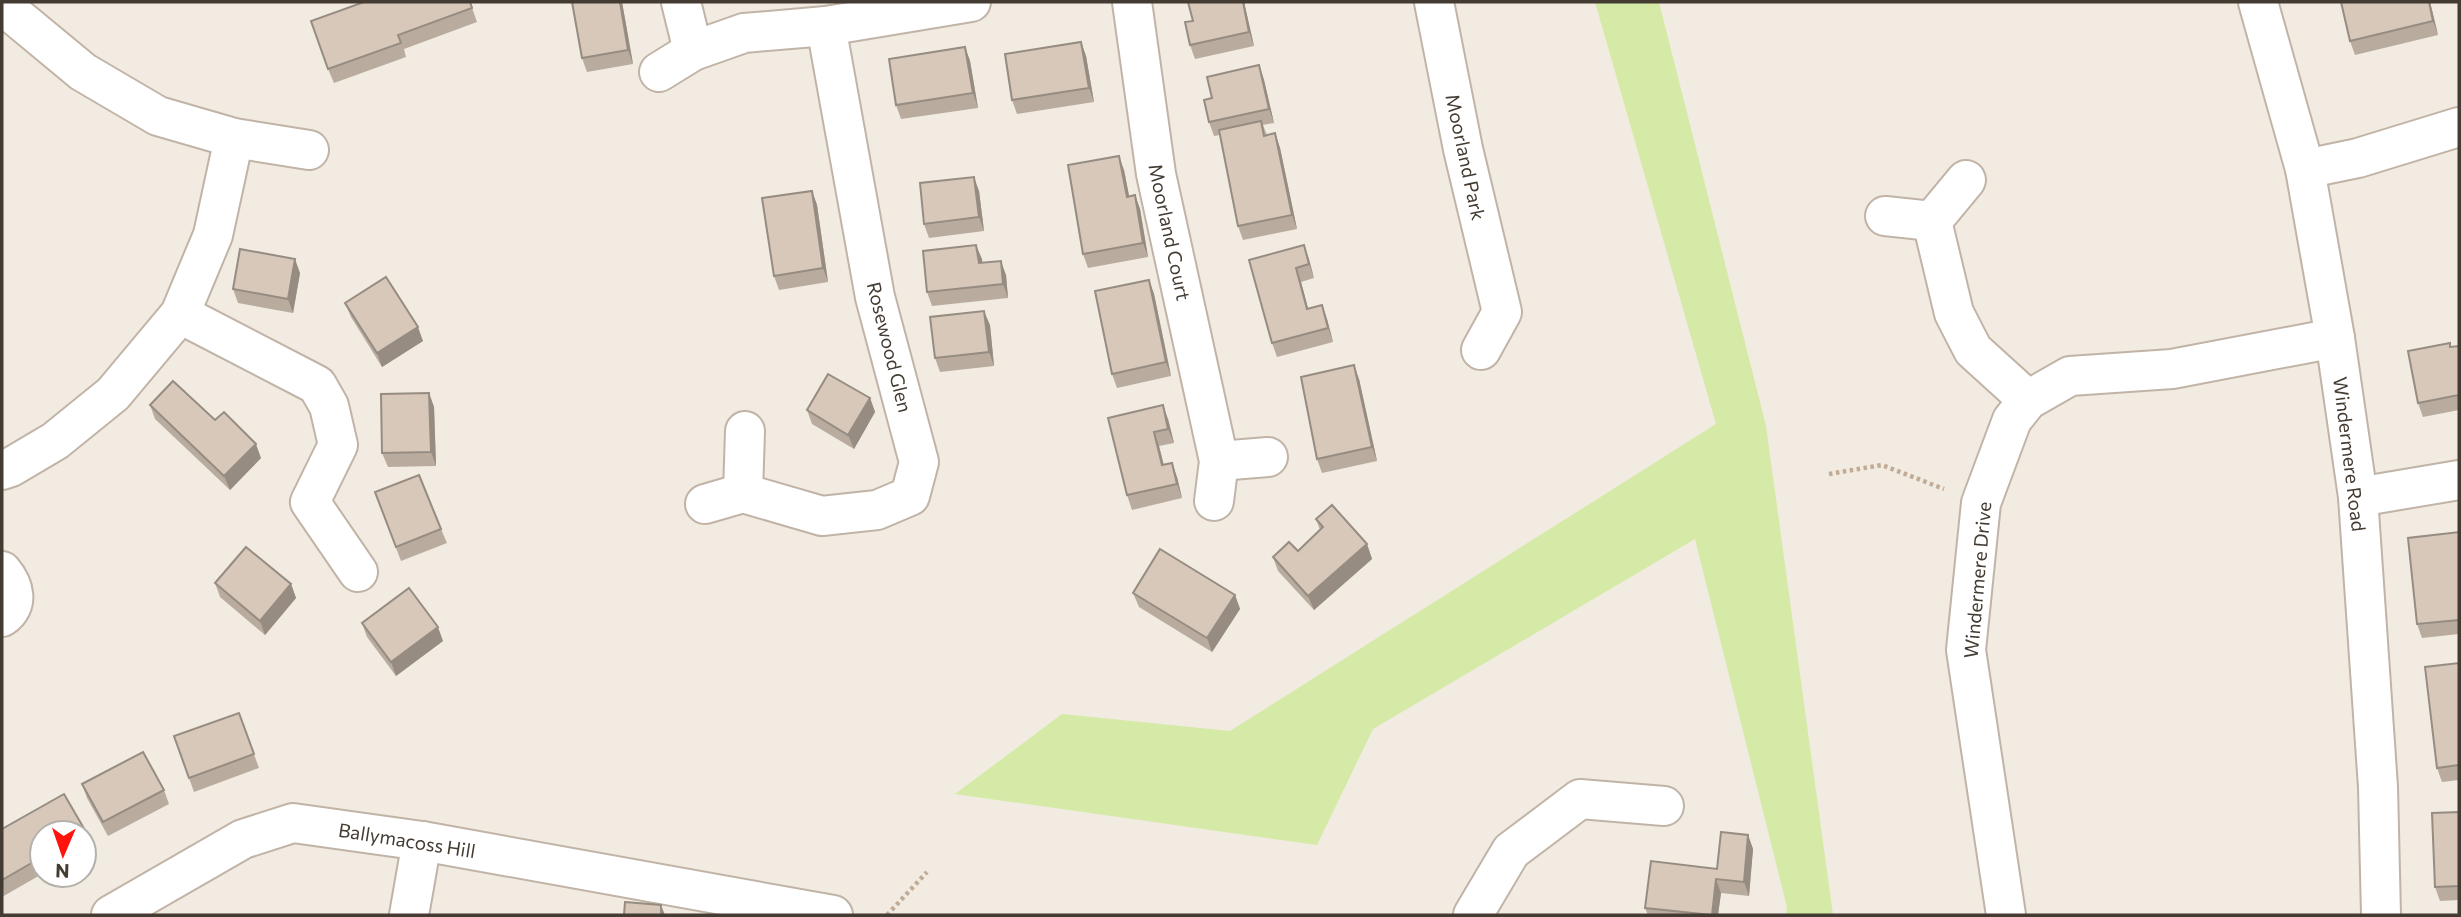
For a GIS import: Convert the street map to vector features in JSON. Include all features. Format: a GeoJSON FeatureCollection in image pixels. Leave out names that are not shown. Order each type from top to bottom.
{"type":"FeatureCollection","features":[{"type":"Feature","properties":{"kind":"street"},"geometry":{"type":"LineString","coordinates":[[3,2],[13,14],[83,72],[158,116],[234,138],[309,150]]}},
{"type":"Feature","properties":{"kind":"street"},"geometry":{"type":"LineString","coordinates":[[681,2],[693,51]]}},
{"type":"Feature","properties":{"kind":"street"},"geometry":{"type":"LineString","coordinates":[[659,72],[693,51],[744,33],[826,26],[971,2]]}},
{"type":"Feature","properties":{"kind":"street","name":"Moorland Court"},"geometry":{"type":"LineString","coordinates":[[1132,2],[1156,174],[1219,461],[1214,501]]}},
{"type":"Feature","properties":{"kind":"street","name":"Moorland Park"},"geometry":{"type":"LineString","coordinates":[[1434,2],[1463,149],[1519,316],[1481,350]]}},
{"type":"Feature","properties":{"kind":"street","name":"Windermere Road"},"geometry":{"type":"LineString","coordinates":[[2258,2],[2305,169],[2335,338],[2358,497],[2378,787],[2381,915]]}},
{"type":"Feature","properties":{"kind":"street","name":"Rosewood Glen"},"geometry":{"type":"LineString","coordinates":[[743,493],[822,516],[877,510],[910,496],[919,461],[875,297],[826,26]]}},
{"type":"Feature","properties":{"kind":"street"},"geometry":{"type":"LineString","coordinates":[[2305,169],[2358,158],[2459,127]]}},
{"type":"Feature","properties":{"kind":"street"},"geometry":{"type":"LineString","coordinates":[[2,470],[55,441],[113,394],[180,314],[213,235],[234,138]]}},
{"type":"Feature","properties":{"kind":"street"},"geometry":{"type":"LineString","coordinates":[[1932,221],[1966,180]]}},
{"type":"Feature","properties":{"kind":"street"},"geometry":{"type":"LineString","coordinates":[[1885,216],[1932,221]]}},
{"type":"Feature","properties":{"kind":"street"},"geometry":{"type":"LineString","coordinates":[[1932,221],[1954,313],[1973,350],[2028,400]]}},
{"type":"Feature","properties":{"kind":"street"},"geometry":{"type":"LineString","coordinates":[[180,314],[317,385],[329,406],[338,444],[310,502],[358,572]]}},
{"type":"Feature","properties":{"kind":"street","name":"Windermere Drive"},"geometry":{"type":"LineString","coordinates":[[2006,915],[1966,650],[1981,503],[2012,420],[2028,400],[2070,376],[2172,369],[2335,338]]}},
{"type":"Feature","properties":{"kind":"street"},"geometry":{"type":"LineString","coordinates":[[705,505],[743,493],[745,430]]}},
{"type":"Feature","properties":{"kind":"street"},"geometry":{"type":"LineString","coordinates":[[1219,461],[1268,457]]}},
{"type":"Feature","properties":{"kind":"street"},"geometry":{"type":"LineString","coordinates":[[2358,497],[2459,480]]}},
{"type":"Feature","properties":{"kind":"street"},"geometry":{"type":"LineString","coordinates":[[2,571],[11,582],[14,600],[6,615],[2,617]]}},
{"type":"Feature","properties":{"kind":"street"},"geometry":{"type":"LineString","coordinates":[[1473,915],[1511,851],[1580,799],[1664,806]]}},
{"type":"Feature","properties":{"kind":"street","name":"Ballymacoss Hill"},"geometry":{"type":"LineString","coordinates":[[111,915],[243,839],[293,823],[422,841],[722,906],[833,915]]}},
{"type":"Feature","properties":{"kind":"street"},"geometry":{"type":"LineString","coordinates":[[409,915],[422,841]]}},
{"type":"Feature","properties":{"kind":"path"},"geometry":{"type":"LineString","coordinates":[[1829,474],[1882,465],[1981,503]]}},
{"type":"Feature","properties":{"kind":"path"},"geometry":{"type":"LineString","coordinates":[[887,915],[927,872]]}},
{"type":"Feature","properties":{"kind":"green space"},"geometry":{"type":"Polygon","coordinates":[[[1595,2],[1659,2],[1766,426],[1833,915],[1786,915],[1787,907],[1695,539],[1373,729],[1317,845],[955,794],[1062,714],[1230,731],[1716,424],[1595,2]]]}},
{"type":"Feature","properties":{"kind":"building"},"geometry":{"type":"Polygon","coordinates":[[[364,2],[470,2],[472,8],[398,35],[401,43],[328,69],[311,21],[364,2]]]}},
{"type":"Feature","properties":{"kind":"building"},"geometry":{"type":"Polygon","coordinates":[[[572,2],[620,2],[628,50],[582,58],[572,2]]]}},
{"type":"Feature","properties":{"kind":"building"},"geometry":{"type":"Polygon","coordinates":[[[1188,2],[1243,2],[1249,32],[1190,45],[1185,22],[1193,21],[1188,2]]]}},
{"type":"Feature","properties":{"kind":"building"},"geometry":{"type":"Polygon","coordinates":[[[2341,2],[2429,2],[2433,21],[2350,41],[2341,2]]]}},
{"type":"Feature","properties":{"kind":"building"},"geometry":{"type":"Polygon","coordinates":[[[1081,42],[1089,88],[1012,100],[1005,54],[1081,42]]]}},
{"type":"Feature","properties":{"kind":"building"},"geometry":{"type":"Polygon","coordinates":[[[965,47],[973,93],[896,105],[889,59],[965,47]]]}},
{"type":"Feature","properties":{"kind":"building"},"geometry":{"type":"Polygon","coordinates":[[[1259,65],[1269,109],[1209,122],[1204,100],[1212,98],[1207,77],[1259,65]]]}},
{"type":"Feature","properties":{"kind":"building"},"geometry":{"type":"Polygon","coordinates":[[[1261,121],[1264,136],[1275,133],[1292,215],[1238,226],[1219,130],[1261,121]]]}},
{"type":"Feature","properties":{"kind":"building"},"geometry":{"type":"Polygon","coordinates":[[[1119,156],[1127,197],[1135,195],[1143,243],[1083,254],[1068,165],[1119,156]]]}},
{"type":"Feature","properties":{"kind":"building"},"geometry":{"type":"Polygon","coordinates":[[[974,177],[979,217],[924,224],[920,183],[974,177]]]}},
{"type":"Feature","properties":{"kind":"building"},"geometry":{"type":"Polygon","coordinates":[[[812,191],[823,268],[774,276],[762,198],[812,191]]]}},
{"type":"Feature","properties":{"kind":"building"},"geometry":{"type":"Polygon","coordinates":[[[976,245],[979,263],[1001,261],[1003,284],[927,292],[923,251],[976,245]]]}},
{"type":"Feature","properties":{"kind":"building"},"geometry":{"type":"Polygon","coordinates":[[[1304,245],[1309,264],[1296,268],[1307,309],[1322,305],[1328,328],[1272,343],[1249,260],[1304,245]]]}},
{"type":"Feature","properties":{"kind":"building"},"geometry":{"type":"Polygon","coordinates":[[[240,249],[295,259],[288,299],[233,289],[240,249]]]}},
{"type":"Feature","properties":{"kind":"building"},"geometry":{"type":"Polygon","coordinates":[[[386,277],[418,327],[377,353],[345,303],[386,277]]]}},
{"type":"Feature","properties":{"kind":"building"},"geometry":{"type":"Polygon","coordinates":[[[1149,280],[1166,362],[1112,374],[1095,291],[1149,280]]]}},
{"type":"Feature","properties":{"kind":"building"},"geometry":{"type":"Polygon","coordinates":[[[984,311],[989,352],[935,358],[930,317],[984,311]]]}},
{"type":"Feature","properties":{"kind":"building"},"geometry":{"type":"Polygon","coordinates":[[[2450,343],[2450,347],[2459,346],[2459,395],[2418,403],[2408,351],[2450,343]]]}},
{"type":"Feature","properties":{"kind":"building"},"geometry":{"type":"Polygon","coordinates":[[[1354,365],[1372,447],[1317,459],[1301,377],[1354,365]]]}},
{"type":"Feature","properties":{"kind":"building"},"geometry":{"type":"Polygon","coordinates":[[[828,374],[870,398],[848,435],[807,410],[828,374]]]}},
{"type":"Feature","properties":{"kind":"building"},"geometry":{"type":"Polygon","coordinates":[[[173,381],[215,420],[224,412],[256,444],[224,476],[150,405],[173,381]]]}},
{"type":"Feature","properties":{"kind":"building"},"geometry":{"type":"Polygon","coordinates":[[[429,393],[431,452],[382,453],[381,394],[429,393]]]}},
{"type":"Feature","properties":{"kind":"building"},"geometry":{"type":"Polygon","coordinates":[[[1163,405],[1168,429],[1154,432],[1162,465],[1172,463],[1177,484],[1127,495],[1108,418],[1163,405]]]}},
{"type":"Feature","properties":{"kind":"building"},"geometry":{"type":"Polygon","coordinates":[[[419,475],[441,529],[396,547],[375,492],[419,475]]]}},
{"type":"Feature","properties":{"kind":"building"},"geometry":{"type":"Polygon","coordinates":[[[1332,505],[1367,544],[1308,596],[1273,557],[1289,542],[1298,551],[1323,527],[1316,519],[1332,505]]]}},
{"type":"Feature","properties":{"kind":"building"},"geometry":{"type":"Polygon","coordinates":[[[2459,532],[2459,620],[2417,624],[2408,538],[2459,532]]]}},
{"type":"Feature","properties":{"kind":"building"},"geometry":{"type":"Polygon","coordinates":[[[246,547],[291,584],[260,621],[215,583],[246,547]]]}},
{"type":"Feature","properties":{"kind":"building"},"geometry":{"type":"Polygon","coordinates":[[[1160,549],[1235,595],[1207,638],[1133,593],[1160,549]]]}},
{"type":"Feature","properties":{"kind":"building"},"geometry":{"type":"Polygon","coordinates":[[[409,588],[438,627],[391,662],[362,623],[409,588]]]}},
{"type":"Feature","properties":{"kind":"building"},"geometry":{"type":"Polygon","coordinates":[[[2459,663],[2459,765],[2437,768],[2425,667],[2459,663]]]}},
{"type":"Feature","properties":{"kind":"building"},"geometry":{"type":"Polygon","coordinates":[[[239,713],[254,754],[189,778],[174,736],[239,713]]]}},
{"type":"Feature","properties":{"kind":"building"},"geometry":{"type":"Polygon","coordinates":[[[143,752],[164,790],[103,822],[82,784],[143,752]]]}},
{"type":"Feature","properties":{"kind":"building"},"geometry":{"type":"Polygon","coordinates":[[[64,794],[78,819],[28,819],[28,865],[2,880],[2,829],[64,794]]]}},
{"type":"Feature","properties":{"kind":"building"},"geometry":{"type":"Polygon","coordinates":[[[2459,812],[2459,886],[2435,887],[2432,813],[2459,812]]]}},
{"type":"Feature","properties":{"kind":"building"},"geometry":{"type":"Polygon","coordinates":[[[1721,832],[1748,835],[1744,882],[1716,879],[1712,915],[1645,908],[1651,861],[1717,869],[1721,832]]]}},
{"type":"Feature","properties":{"kind":"building"},"geometry":{"type":"Polygon","coordinates":[[[625,902],[661,905],[661,915],[624,915],[625,902]]]}}]}
